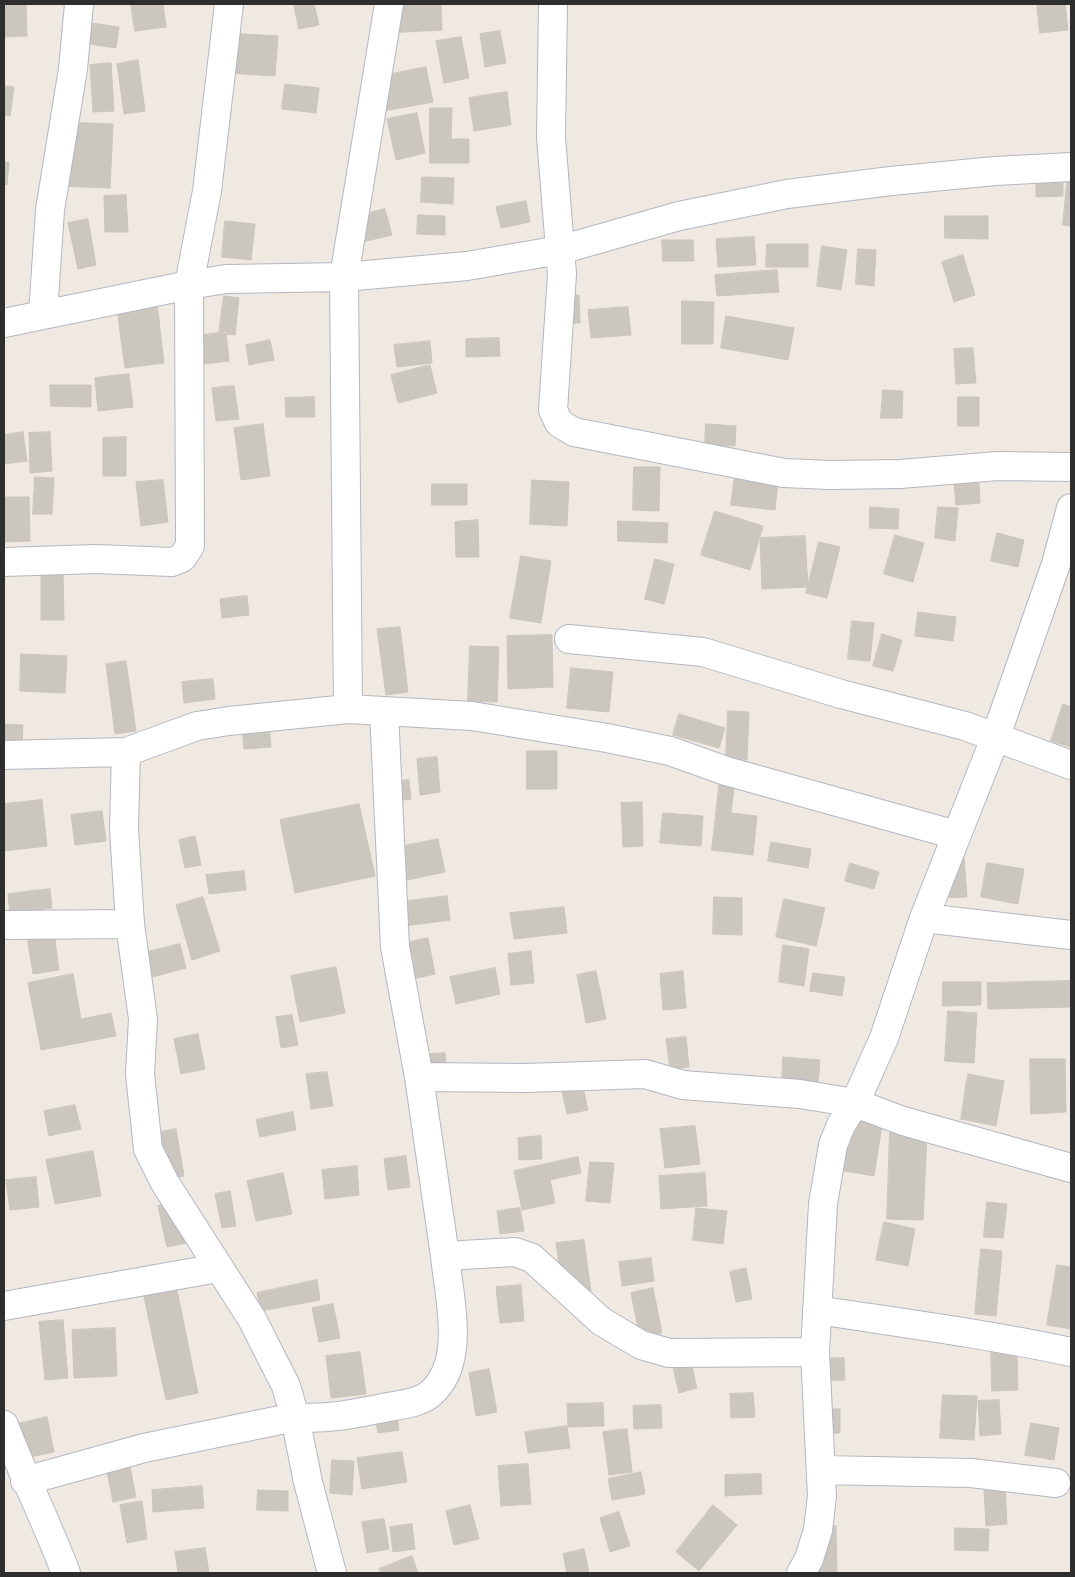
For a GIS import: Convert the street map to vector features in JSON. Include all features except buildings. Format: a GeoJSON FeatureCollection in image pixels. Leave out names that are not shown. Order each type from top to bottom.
{"type":"FeatureCollection","features":[{"type":"Feature","properties":{"kind":"street"},"geometry":{"type":"LineString","coordinates":[[43,314],[50,210],[73,69],[79,4]]}},
{"type":"Feature","properties":{"kind":"street"},"geometry":{"type":"LineString","coordinates":[[4,562],[96,559],[172,562],[186,554],[190,536],[189,285],[207,191],[229,4]]}},
{"type":"Feature","properties":{"kind":"street"},"geometry":{"type":"LineString","coordinates":[[348,709],[344,277],[389,4]]}},
{"type":"Feature","properties":{"kind":"street"},"geometry":{"type":"LineString","coordinates":[[553,4],[551,137],[562,274],[553,410],[559,423],[574,432],[784,473],[830,475],[900,474],[998,466],[1071,466]]}},
{"type":"Feature","properties":{"kind":"street"},"geometry":{"type":"LineString","coordinates":[[4,323],[189,285],[226,280],[344,277],[467,266],[560,250],[679,216],[787,194],[938,176],[1071,167]]}},
{"type":"Feature","properties":{"kind":"street"},"geometry":{"type":"LineString","coordinates":[[801,1573],[809,1560],[818,1530],[822,1470],[815,1352],[823,1204],[827,1169],[841,1125],[855,1103],[884,1038],[924,918],[1064,567],[1071,508]]}},
{"type":"Feature","properties":{"kind":"street"},"geometry":{"type":"LineString","coordinates":[[569,639],[703,652],[841,694],[957,723],[1071,765]]}},
{"type":"Feature","properties":{"kind":"street"},"geometry":{"type":"LineString","coordinates":[[4,755],[126,752],[196,726],[348,709],[472,716],[607,738],[670,752],[726,771],[956,835]]}},
{"type":"Feature","properties":{"kind":"street"},"geometry":{"type":"LineString","coordinates":[[25,1481],[144,1448],[295,1417],[313,1419],[371,1411],[412,1402],[429,1395],[443,1377],[450,1361],[454,1344],[445,1256],[419,1076],[394,947],[384,712]]}},
{"type":"Feature","properties":{"kind":"street"},"geometry":{"type":"LineString","coordinates":[[126,752],[124,829],[130,924],[143,1019],[140,1074],[148,1149],[165,1183],[260,1336],[286,1386],[295,1417],[308,1482],[332,1573]]}},
{"type":"Feature","properties":{"kind":"street"},"geometry":{"type":"LineString","coordinates":[[924,918],[1071,935]]}},
{"type":"Feature","properties":{"kind":"street"},"geometry":{"type":"LineString","coordinates":[[4,925],[130,924]]}},
{"type":"Feature","properties":{"kind":"street"},"geometry":{"type":"LineString","coordinates":[[419,1076],[526,1078],[645,1074],[683,1085],[800,1094],[855,1103],[912,1124],[1071,1168]]}},
{"type":"Feature","properties":{"kind":"street"},"geometry":{"type":"LineString","coordinates":[[445,1256],[515,1252],[532,1258],[601,1321],[641,1345],[669,1353],[815,1352]]}},
{"type":"Feature","properties":{"kind":"street"},"geometry":{"type":"LineString","coordinates":[[4,1306],[218,1268]]}},
{"type":"Feature","properties":{"kind":"street"},"geometry":{"type":"LineString","coordinates":[[818,1310],[871,1316],[924,1328],[1009,1339],[1071,1352]]}},
{"type":"Feature","properties":{"kind":"street"},"geometry":{"type":"LineString","coordinates":[[4,1425],[25,1481],[53,1538],[66,1573]]}},
{"type":"Feature","properties":{"kind":"street"},"geometry":{"type":"LineString","coordinates":[[822,1470],[971,1473],[1056,1483]]}}]}
